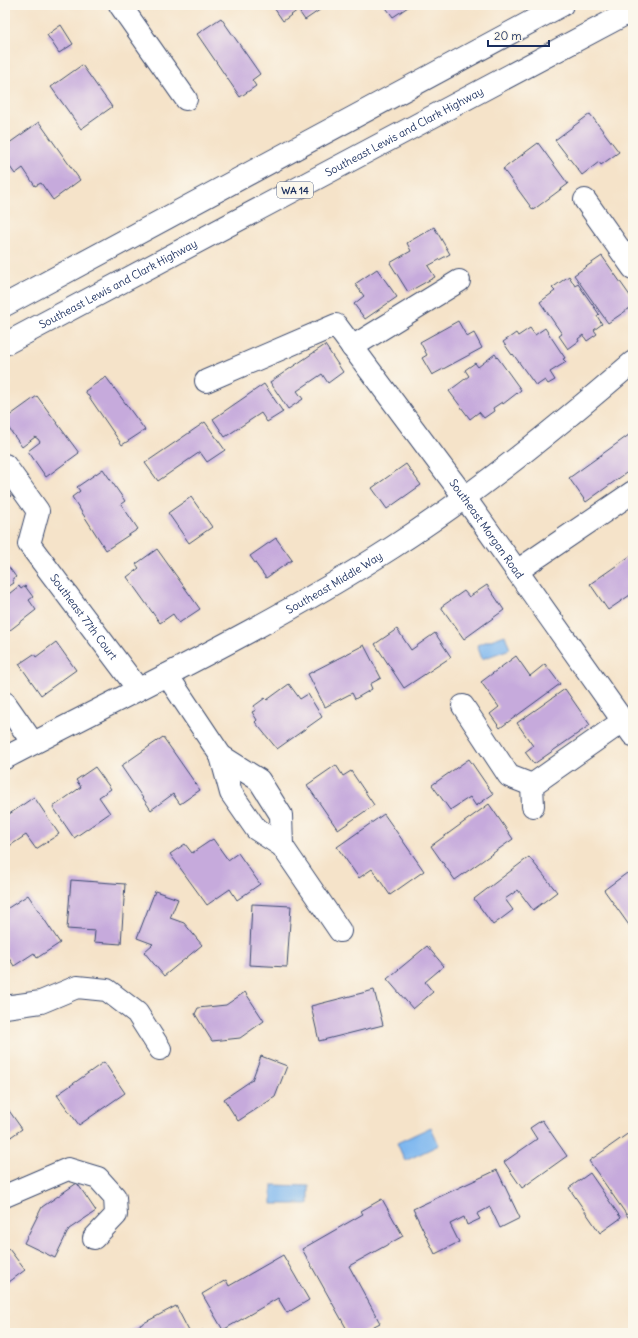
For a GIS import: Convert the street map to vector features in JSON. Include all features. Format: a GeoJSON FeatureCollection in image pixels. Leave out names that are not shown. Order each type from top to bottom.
{"type":"FeatureCollection","features":[{"type":"Feature","properties":{"kind":"main road"},"geometry":{"type":"LineString","coordinates":[[120,5],[186,99]]}},
{"type":"Feature","properties":{"kind":"main road"},"geometry":{"type":"LineString","coordinates":[[5,304],[562,5]]}},
{"type":"Feature","properties":{"kind":"main road","name":"Southeast Lewis and Clark Highway"},"geometry":{"type":"LineString","coordinates":[[5,344],[633,10]]}},
{"type":"Feature","properties":{"kind":"main road"},"geometry":{"type":"LineString","coordinates":[[585,200],[633,268]]}},
{"type":"Feature","properties":{"kind":"main road"},"geometry":{"type":"LineString","coordinates":[[352,347],[459,281]]}},
{"type":"Feature","properties":{"kind":"main road","name":"Southeast Morgan Road"},"geometry":{"type":"LineString","coordinates":[[206,381],[336,325],[465,498],[628,728]]}},
{"type":"Feature","properties":{"kind":"main road","name":"Southeast Middle Way"},"geometry":{"type":"LineString","coordinates":[[5,758],[248,632],[333,584],[393,547],[465,498],[517,459],[633,362]]}},
{"type":"Feature","properties":{"kind":"main road","name":"Southeast 77th Court"},"geometry":{"type":"LineString","coordinates":[[5,465],[38,511],[29,544],[138,689]]}},
{"type":"Feature","properties":{"kind":"main road"},"geometry":{"type":"LineString","coordinates":[[517,572],[633,492]]}},
{"type":"Feature","properties":{"kind":"main road"},"geometry":{"type":"LineString","coordinates":[[167,675],[221,756],[231,793],[256,829],[282,846],[340,931]]}},
{"type":"Feature","properties":{"kind":"main road"},"geometry":{"type":"LineString","coordinates":[[5,703],[33,743]]}},
{"type":"Feature","properties":{"kind":"main road"},"geometry":{"type":"LineString","coordinates":[[463,706],[509,776],[533,796],[628,728]]}},
{"type":"Feature","properties":{"kind":"main road"},"geometry":{"type":"LineString","coordinates":[[221,756],[259,780],[281,815],[282,846]]}},
{"type":"Feature","properties":{"kind":"main road"},"geometry":{"type":"LineString","coordinates":[[5,1007],[41,1002],[77,987],[108,990],[137,1013],[160,1049]]}},
{"type":"Feature","properties":{"kind":"main road"},"geometry":{"type":"LineString","coordinates":[[5,1196],[68,1169],[98,1178],[115,1197],[116,1215],[94,1238]]}},
{"type":"Feature","properties":{"kind":"water"},"geometry":{"type":"Polygon","coordinates":[[[505,635],[510,649],[482,659],[477,645],[505,635]]]}},
{"type":"Feature","properties":{"kind":"water"},"geometry":{"type":"Polygon","coordinates":[[[431,1127],[439,1145],[405,1161],[397,1143],[431,1127]]]}},
{"type":"Feature","properties":{"kind":"water"},"geometry":{"type":"Polygon","coordinates":[[[272,1185],[309,1186],[309,1204],[272,1204],[272,1185]]]}},
{"type":"Feature","properties":{"kind":"building"},"geometry":{"type":"Polygon","coordinates":[[[272,5],[327,5],[305,20],[298,10],[283,21],[272,5]]]}},
{"type":"Feature","properties":{"kind":"building"},"geometry":{"type":"Polygon","coordinates":[[[384,5],[411,5],[393,17],[384,5]]]}},
{"type":"Feature","properties":{"kind":"building"},"geometry":{"type":"Polygon","coordinates":[[[221,18],[260,74],[252,80],[256,86],[240,97],[197,34],[221,18]]]}},
{"type":"Feature","properties":{"kind":"building"},"geometry":{"type":"Polygon","coordinates":[[[61,25],[73,44],[59,53],[47,35],[61,25]]]}},
{"type":"Feature","properties":{"kind":"building"},"geometry":{"type":"Polygon","coordinates":[[[82,65],[112,107],[81,129],[51,87],[82,65]]]}},
{"type":"Feature","properties":{"kind":"building"},"geometry":{"type":"Polygon","coordinates":[[[590,114],[619,152],[601,165],[599,162],[582,175],[555,140],[590,114]]]}},
{"type":"Feature","properties":{"kind":"building"},"geometry":{"type":"Polygon","coordinates":[[[39,122],[80,180],[53,200],[41,183],[35,186],[23,168],[15,174],[5,160],[5,146],[39,122]]]}},
{"type":"Feature","properties":{"kind":"building"},"geometry":{"type":"Polygon","coordinates":[[[538,143],[568,184],[533,210],[503,169],[538,143]]]}},
{"type":"Feature","properties":{"kind":"building"},"geometry":{"type":"Polygon","coordinates":[[[434,227],[450,254],[428,266],[435,277],[408,292],[390,263],[411,251],[407,243],[434,227]]]}},
{"type":"Feature","properties":{"kind":"building"},"geometry":{"type":"Polygon","coordinates":[[[602,256],[633,300],[633,306],[608,323],[574,275],[602,256]]]}},
{"type":"Feature","properties":{"kind":"building"},"geometry":{"type":"Polygon","coordinates":[[[377,269],[397,297],[365,319],[354,304],[364,296],[355,284],[377,269]]]}},
{"type":"Feature","properties":{"kind":"building"},"geometry":{"type":"Polygon","coordinates":[[[569,276],[575,286],[578,284],[599,314],[597,316],[602,324],[594,330],[597,334],[587,341],[583,335],[578,339],[579,341],[568,349],[559,336],[562,334],[540,302],[555,291],[552,288],[569,276]]]}},
{"type":"Feature","properties":{"kind":"building"},"geometry":{"type":"Polygon","coordinates":[[[458,321],[467,337],[474,333],[482,348],[432,375],[422,358],[427,355],[420,342],[458,321]]]}},
{"type":"Feature","properties":{"kind":"building"},"geometry":{"type":"Polygon","coordinates":[[[530,328],[535,335],[545,328],[565,358],[563,359],[566,362],[550,372],[555,380],[548,384],[545,380],[536,386],[503,342],[516,333],[518,336],[530,328]]]}},
{"type":"Feature","properties":{"kind":"building"},"geometry":{"type":"Polygon","coordinates":[[[325,345],[343,372],[328,383],[322,374],[297,391],[303,399],[288,409],[270,382],[325,345]]]}},
{"type":"Feature","properties":{"kind":"building"},"geometry":{"type":"Polygon","coordinates":[[[495,354],[521,390],[503,404],[502,402],[493,408],[494,411],[484,418],[479,412],[470,419],[449,391],[469,376],[465,370],[475,363],[478,367],[495,354]]]}},
{"type":"Feature","properties":{"kind":"building"},"geometry":{"type":"Polygon","coordinates":[[[106,377],[145,430],[122,445],[85,391],[106,377]]]}},
{"type":"Feature","properties":{"kind":"building"},"geometry":{"type":"Polygon","coordinates":[[[264,384],[283,412],[267,422],[261,413],[225,437],[213,419],[264,384]]]}},
{"type":"Feature","properties":{"kind":"building"},"geometry":{"type":"Polygon","coordinates":[[[37,396],[79,453],[46,477],[28,451],[40,442],[38,439],[35,437],[22,447],[5,423],[5,419],[37,396]]]}},
{"type":"Feature","properties":{"kind":"building"},"geometry":{"type":"Polygon","coordinates":[[[205,422],[225,450],[207,462],[200,452],[158,481],[145,463],[205,422]]]}},
{"type":"Feature","properties":{"kind":"building"},"geometry":{"type":"Polygon","coordinates":[[[633,432],[633,468],[586,502],[569,478],[633,432]]]}},
{"type":"Feature","properties":{"kind":"building"},"geometry":{"type":"Polygon","coordinates":[[[406,464],[421,485],[387,509],[372,488],[406,464]]]}},
{"type":"Feature","properties":{"kind":"building"},"geometry":{"type":"Polygon","coordinates":[[[103,469],[125,501],[121,504],[138,529],[106,550],[72,497],[80,491],[77,487],[103,469]]]}},
{"type":"Feature","properties":{"kind":"building"},"geometry":{"type":"Polygon","coordinates":[[[5,488],[11,496],[5,501],[5,488]]]}},
{"type":"Feature","properties":{"kind":"building"},"geometry":{"type":"Polygon","coordinates":[[[191,497],[212,527],[189,543],[168,513],[191,497]]]}},
{"type":"Feature","properties":{"kind":"building"},"geometry":{"type":"Polygon","coordinates":[[[276,538],[292,560],[266,578],[250,556],[276,538]]]}},
{"type":"Feature","properties":{"kind":"building"},"geometry":{"type":"Polygon","coordinates":[[[157,549],[200,609],[179,623],[173,614],[160,623],[127,577],[139,568],[136,564],[157,549]]]}},
{"type":"Feature","properties":{"kind":"building"},"geometry":{"type":"Polygon","coordinates":[[[633,554],[633,593],[608,610],[590,584],[633,554]]]}},
{"type":"Feature","properties":{"kind":"building"},"geometry":{"type":"Polygon","coordinates":[[[8,566],[16,577],[12,580],[14,583],[5,589],[5,568],[8,566]]]}},
{"type":"Feature","properties":{"kind":"building"},"geometry":{"type":"Polygon","coordinates":[[[487,585],[504,610],[464,639],[441,607],[464,591],[469,597],[487,585]]]}},
{"type":"Feature","properties":{"kind":"building"},"geometry":{"type":"Polygon","coordinates":[[[19,586],[21,589],[25,586],[33,597],[29,600],[36,610],[5,634],[5,597],[19,586]]]}},
{"type":"Feature","properties":{"kind":"building"},"geometry":{"type":"Polygon","coordinates":[[[397,629],[411,650],[435,633],[451,657],[404,688],[375,644],[397,629]]]}},
{"type":"Feature","properties":{"kind":"building"},"geometry":{"type":"Polygon","coordinates":[[[56,642],[76,670],[41,695],[19,664],[34,654],[36,657],[56,642]]]}},
{"type":"Feature","properties":{"kind":"building"},"geometry":{"type":"Polygon","coordinates":[[[364,645],[381,678],[370,684],[372,689],[355,699],[352,693],[325,707],[308,674],[364,645]]]}},
{"type":"Feature","properties":{"kind":"building"},"geometry":{"type":"Polygon","coordinates":[[[516,656],[530,676],[545,664],[560,684],[500,728],[490,714],[499,707],[481,682],[516,656]]]}},
{"type":"Feature","properties":{"kind":"building"},"geometry":{"type":"Polygon","coordinates":[[[289,684],[300,699],[308,694],[322,717],[277,749],[255,722],[257,720],[252,712],[256,710],[254,706],[265,698],[267,700],[289,684]]]}},
{"type":"Feature","properties":{"kind":"building"},"geometry":{"type":"Polygon","coordinates":[[[565,689],[590,725],[534,764],[525,752],[533,746],[517,723],[565,689]]]}},
{"type":"Feature","properties":{"kind":"building"},"geometry":{"type":"Polygon","coordinates":[[[163,737],[200,790],[180,804],[173,794],[151,810],[121,766],[163,737]]]}},
{"type":"Feature","properties":{"kind":"building"},"geometry":{"type":"Polygon","coordinates":[[[469,759],[493,794],[476,806],[470,797],[450,810],[432,785],[469,759]]]}},
{"type":"Feature","properties":{"kind":"building"},"geometry":{"type":"Polygon","coordinates":[[[336,765],[343,776],[351,771],[374,805],[338,830],[307,785],[336,765]]]}},
{"type":"Feature","properties":{"kind":"building"},"geometry":{"type":"Polygon","coordinates":[[[95,767],[111,789],[99,797],[110,813],[74,838],[53,807],[81,787],[76,780],[95,767]]]}},
{"type":"Feature","properties":{"kind":"building"},"geometry":{"type":"Polygon","coordinates":[[[34,797],[59,834],[36,849],[26,835],[5,849],[5,817],[34,797]]]}},
{"type":"Feature","properties":{"kind":"building"},"geometry":{"type":"Polygon","coordinates":[[[489,804],[513,839],[455,880],[431,846],[489,804]]]}},
{"type":"Feature","properties":{"kind":"building"},"geometry":{"type":"Polygon","coordinates":[[[384,814],[424,871],[390,895],[372,869],[359,878],[337,847],[384,814]]]}},
{"type":"Feature","properties":{"kind":"building"},"geometry":{"type":"Polygon","coordinates":[[[213,839],[228,860],[238,853],[260,884],[237,900],[230,889],[207,905],[170,854],[185,844],[192,853],[213,839]]]}},
{"type":"Feature","properties":{"kind":"building"},"geometry":{"type":"Polygon","coordinates":[[[529,857],[557,892],[533,910],[518,890],[505,899],[513,910],[493,925],[474,899],[529,857]]]}},
{"type":"Feature","properties":{"kind":"building"},"geometry":{"type":"Polygon","coordinates":[[[627,873],[633,882],[633,926],[631,928],[604,890],[627,873]]]}},
{"type":"Feature","properties":{"kind":"building"},"geometry":{"type":"Polygon","coordinates":[[[71,880],[125,884],[121,944],[94,942],[95,931],[67,929],[71,880]]]}},
{"type":"Feature","properties":{"kind":"building"},"geometry":{"type":"Polygon","coordinates":[[[155,891],[178,899],[170,918],[184,923],[202,945],[164,976],[144,952],[153,944],[137,938],[155,891]]]}},
{"type":"Feature","properties":{"kind":"building"},"geometry":{"type":"Polygon","coordinates":[[[28,895],[60,943],[37,958],[34,953],[14,966],[5,952],[5,910],[28,895]]]}},
{"type":"Feature","properties":{"kind":"building"},"geometry":{"type":"Polygon","coordinates":[[[252,904],[291,906],[287,967],[249,965],[252,904]]]}},
{"type":"Feature","properties":{"kind":"building"},"geometry":{"type":"Polygon","coordinates":[[[427,946],[444,966],[425,982],[433,992],[413,1009],[387,979],[427,946]]]}},
{"type":"Feature","properties":{"kind":"building"},"geometry":{"type":"Polygon","coordinates":[[[374,990],[383,1025],[319,1041],[311,1006],[374,990]]]}},
{"type":"Feature","properties":{"kind":"building"},"geometry":{"type":"Polygon","coordinates":[[[245,992],[264,1021],[240,1038],[212,1041],[195,1014],[198,1008],[226,1005],[245,992]]]}},
{"type":"Feature","properties":{"kind":"building"},"geometry":{"type":"Polygon","coordinates":[[[261,1056],[287,1066],[275,1097],[238,1121],[224,1099],[252,1080],[261,1056]]]}},
{"type":"Feature","properties":{"kind":"building"},"geometry":{"type":"Polygon","coordinates":[[[104,1062],[125,1093],[79,1125],[57,1095],[104,1062]]]}},
{"type":"Feature","properties":{"kind":"building"},"geometry":{"type":"Polygon","coordinates":[[[5,1105],[22,1129],[5,1141],[5,1105]]]}},
{"type":"Feature","properties":{"kind":"building"},"geometry":{"type":"Polygon","coordinates":[[[542,1120],[567,1156],[522,1188],[504,1162],[537,1139],[530,1128],[542,1120]]]}},
{"type":"Feature","properties":{"kind":"building"},"geometry":{"type":"Polygon","coordinates":[[[633,1130],[632,1181],[633,1224],[589,1161],[633,1130]]]}},
{"type":"Feature","properties":{"kind":"building"},"geometry":{"type":"Polygon","coordinates":[[[497,1170],[520,1218],[500,1228],[490,1207],[477,1214],[480,1219],[467,1225],[464,1217],[450,1224],[459,1242],[435,1254],[413,1209],[497,1170]]]}},
{"type":"Feature","properties":{"kind":"building"},"geometry":{"type":"Polygon","coordinates":[[[590,1173],[621,1218],[600,1233],[569,1188],[590,1173]]]}},
{"type":"Feature","properties":{"kind":"building"},"geometry":{"type":"Polygon","coordinates":[[[77,1183],[96,1211],[69,1229],[55,1258],[24,1243],[42,1207],[77,1183]]]}},
{"type":"Feature","properties":{"kind":"building"},"geometry":{"type":"Polygon","coordinates":[[[382,1199],[403,1236],[349,1266],[380,1323],[361,1333],[349,1333],[302,1249],[363,1214],[361,1211],[382,1199]]]}},
{"type":"Feature","properties":{"kind":"building"},"geometry":{"type":"Polygon","coordinates":[[[9,1249],[25,1270],[5,1285],[5,1252],[9,1249]]]}},
{"type":"Feature","properties":{"kind":"building"},"geometry":{"type":"Polygon","coordinates":[[[283,1255],[309,1300],[287,1313],[278,1298],[223,1330],[202,1294],[226,1280],[229,1286],[283,1255]]]}},
{"type":"Feature","properties":{"kind":"building"},"geometry":{"type":"Polygon","coordinates":[[[176,1306],[190,1333],[125,1333],[176,1306]]]}},
{"type":"Feature","properties":{"kind":"building"},"geometry":{"type":"Polygon","coordinates":[[[203,1330],[205,1333],[196,1333],[203,1330]]]}}]}
